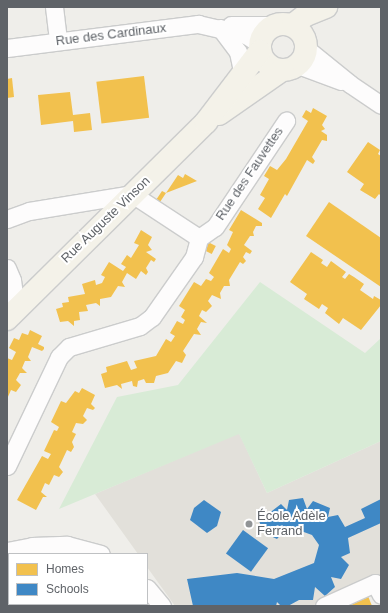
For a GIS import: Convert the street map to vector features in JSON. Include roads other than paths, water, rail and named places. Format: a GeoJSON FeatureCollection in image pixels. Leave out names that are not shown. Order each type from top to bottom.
{"type":"FeatureCollection","features":[{"type":"Feature","properties":{"kind":"main road"},"geometry":{"type":"LineString","coordinates":[[206,122],[293,46],[324,8]]}},
{"type":"Feature","properties":{"kind":"main road"},"geometry":{"type":"LineString","coordinates":[[206,122],[243,75],[260,48],[262,36],[293,46]]}},
{"type":"Feature","properties":{"kind":"main road"},"geometry":{"type":"LineString","coordinates":[[260,48],[268,64],[293,46]]}},
{"type":"Feature","properties":{"kind":"main road","name":"Rue Auguste Vinson"},"geometry":{"type":"LineString","coordinates":[[12,313],[206,122]]}},
{"type":"Feature","properties":{"kind":"street"},"geometry":{"type":"LineString","coordinates":[[54,7],[58,41]]}},
{"type":"Feature","properties":{"kind":"street","name":"Rue des Cardinaux"},"geometry":{"type":"LineString","coordinates":[[7,48],[198,24],[218,27],[293,46]]}},
{"type":"Feature","properties":{"kind":"street"},"geometry":{"type":"LineString","coordinates":[[218,27],[238,52],[243,75]]}},
{"type":"Feature","properties":{"kind":"street","name":"Rue des Cardinaux"},"geometry":{"type":"LineString","coordinates":[[218,27],[246,35],[260,48]]}},
{"type":"Feature","properties":{"kind":"street"},"geometry":{"type":"LineString","coordinates":[[293,46],[381,105]]}},
{"type":"Feature","properties":{"kind":"street","name":"Rue des Fauvettes"},"geometry":{"type":"LineString","coordinates":[[199,238],[215,227],[286,121]]}},
{"type":"Feature","properties":{"kind":"street"},"geometry":{"type":"LineString","coordinates":[[7,219],[29,211],[132,194],[199,238],[194,257],[152,317],[140,326],[69,347],[59,357],[7,466]]}},
{"type":"Feature","properties":{"kind":"street"},"geometry":{"type":"LineString","coordinates":[[7,268],[12,280],[12,313]]}},
{"type":"Feature","properties":{"kind":"street"},"geometry":{"type":"LineString","coordinates":[[7,551],[32,546],[67,545],[97,553]]}},
{"type":"Feature","properties":{"kind":"street"},"geometry":{"type":"LineString","coordinates":[[324,606],[375,583],[381,595]]}},
{"type":"Feature","properties":{"kind":"street"},"geometry":{"type":"LineString","coordinates":[[148,589],[161,606]]}},
{"type":"Feature","properties":{"kind":"place","name":"École Adèle Ferrand"},"geometry":{"type":"Point","coordinates":[249,524]}}]}
